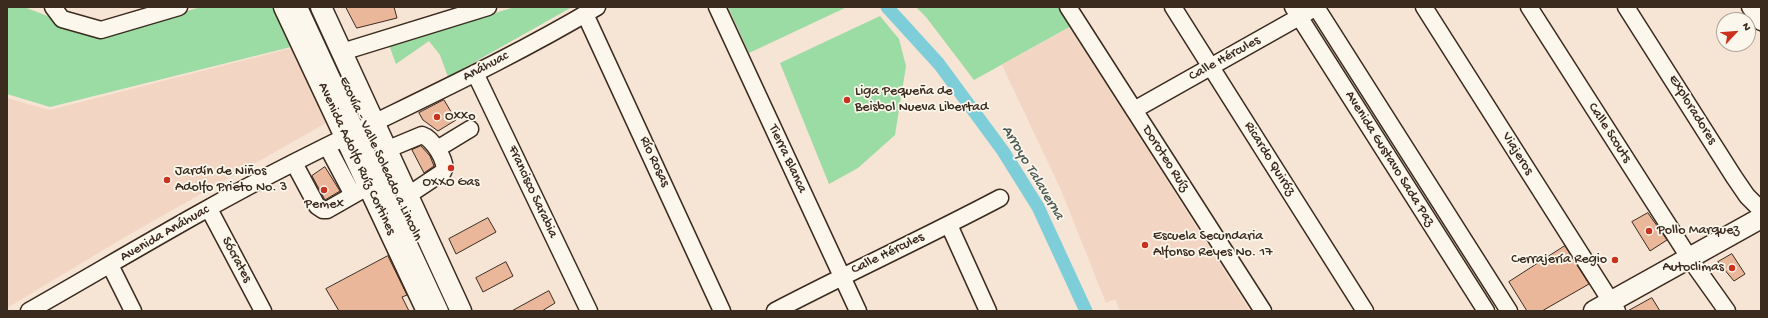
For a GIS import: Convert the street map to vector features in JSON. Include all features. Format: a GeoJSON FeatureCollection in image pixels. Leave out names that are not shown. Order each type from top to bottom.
{"type":"FeatureCollection","features":[{"type":"Feature","properties":{"kind":"main road","name":"Avenida Adolfo Ruíz Cortines"},"geometry":{"type":"LineString","coordinates":[[284,7],[360,130],[386,150],[461,311]]}},
{"type":"Feature","properties":{"kind":"main road","name":"Avenida Adolfo Ruíz Cortines"},"geometry":{"type":"LineString","coordinates":[[321,7],[342,52],[360,130],[361,191],[427,311]]}},
{"type":"Feature","properties":{"kind":"main road"},"geometry":{"type":"LineString","coordinates":[[1607,308],[1761,218]]}},
{"type":"Feature","properties":{"kind":"street"},"geometry":{"type":"LineString","coordinates":[[53,7],[62,19],[101,30],[155,10],[179,7]]}},
{"type":"Feature","properties":{"kind":"street"},"geometry":{"type":"LineString","coordinates":[[299,7],[360,130],[440,311]]}},
{"type":"Feature","properties":{"kind":"street","name":"Ecovía - Valle Soleado a Lincoln"},"geometry":{"type":"LineString","coordinates":[[310,7],[360,130],[451,311]]}},
{"type":"Feature","properties":{"kind":"street"},"geometry":{"type":"LineString","coordinates":[[342,52],[488,7]]}},
{"type":"Feature","properties":{"kind":"street","name":"Tierra Blanca"},"geometry":{"type":"LineString","coordinates":[[717,7],[858,311]]}},
{"type":"Feature","properties":{"kind":"street","name":"Doroteo Ruíz"},"geometry":{"type":"LineString","coordinates":[[1068,7],[1263,311]]}},
{"type":"Feature","properties":{"kind":"street","name":"Ricardo Quiróz"},"geometry":{"type":"LineString","coordinates":[[1173,7],[1366,311]]}},
{"type":"Feature","properties":{"kind":"street","name":"Calle Hércules"},"geometry":{"type":"LineString","coordinates":[[1134,110],[1210,66],[1296,12],[1316,7]]}},
{"type":"Feature","properties":{"kind":"street","name":"Avenida Gustavo Sada Paz"},"geometry":{"type":"LineString","coordinates":[[1316,7],[1509,311]]}},
{"type":"Feature","properties":{"kind":"street","name":"Viajeros"},"geometry":{"type":"LineString","coordinates":[[1424,7],[1607,308]]}},
{"type":"Feature","properties":{"kind":"street","name":"Calle Scouts"},"geometry":{"type":"LineString","coordinates":[[1529,7],[1690,259],[1727,311]]}},
{"type":"Feature","properties":{"kind":"street","name":"Exploradores"},"geometry":{"type":"LineString","coordinates":[[1626,7],[1734,177],[1747,196],[1761,210]]}},
{"type":"Feature","properties":{"kind":"street"},"geometry":{"type":"LineString","coordinates":[[1750,7],[1761,22]]}},
{"type":"Feature","properties":{"kind":"street","name":"Anáhuac"},"geometry":{"type":"LineString","coordinates":[[360,130],[475,73],[591,10]]}},
{"type":"Feature","properties":{"kind":"street","name":"Río Rosas"},"geometry":{"type":"LineString","coordinates":[[591,10],[722,311]]}},
{"type":"Feature","properties":{"kind":"street","name":"Avenida Gustavo Sada Paz"},"geometry":{"type":"LineString","coordinates":[[1296,12],[1486,311]]}},
{"type":"Feature","properties":{"kind":"street","name":"Francisco Sarabia"},"geometry":{"type":"LineString","coordinates":[[475,73],[589,311]]}},
{"type":"Feature","properties":{"kind":"street"},"geometry":{"type":"LineString","coordinates":[[437,149],[470,129]]}},
{"type":"Feature","properties":{"kind":"street","name":"Avenida Anáhuac"},"geometry":{"type":"LineString","coordinates":[[29,311],[209,209],[294,163],[360,130]]}},
{"type":"Feature","properties":{"kind":"street"},"geometry":{"type":"LineString","coordinates":[[386,150],[422,135],[430,138],[445,164],[445,169],[443,172],[408,196]]}},
{"type":"Feature","properties":{"kind":"street"},"geometry":{"type":"LineString","coordinates":[[294,163],[317,206],[320,209],[327,210],[361,191],[327,146]]}},
{"type":"Feature","properties":{"kind":"street","name":"Calle Hércules"},"geometry":{"type":"LineString","coordinates":[[775,311],[842,276],[949,225],[1000,198]]}},
{"type":"Feature","properties":{"kind":"street","name":"Sócrates"},"geometry":{"type":"LineString","coordinates":[[209,209],[263,311]]}},
{"type":"Feature","properties":{"kind":"street"},"geometry":{"type":"LineString","coordinates":[[949,225],[988,311]]}},
{"type":"Feature","properties":{"kind":"street"},"geometry":{"type":"LineString","coordinates":[[110,265],[133,311]]}},
{"type":"Feature","properties":{"kind":"shaded area"},"geometry":{"type":"Polygon","coordinates":[[[1070,27],[1250,311],[1120,311],[1115,299],[1106,303],[1061,190],[1002,65],[1070,27]]]}},
{"type":"Feature","properties":{"kind":"shaded area"},"geometry":{"type":"Polygon","coordinates":[[[292,48],[326,123],[125,237],[7,308],[7,98],[49,110],[292,48]]]}},
{"type":"Feature","properties":{"kind":"green space"},"geometry":{"type":"Polygon","coordinates":[[[7,7],[24,7],[97,35],[201,7],[277,7],[295,46],[50,107],[7,94],[7,7]]]}},
{"type":"Feature","properties":{"kind":"green space"},"geometry":{"type":"Polygon","coordinates":[[[515,7],[572,7],[448,77],[440,55],[429,41],[396,64],[389,45],[515,7]]]}},
{"type":"Feature","properties":{"kind":"green space"},"geometry":{"type":"Polygon","coordinates":[[[728,7],[847,7],[749,53],[728,7]]]}},
{"type":"Feature","properties":{"kind":"green space"},"geometry":{"type":"Polygon","coordinates":[[[916,7],[1062,7],[1073,25],[974,80],[926,17],[916,7]]]}},
{"type":"Feature","properties":{"kind":"green space","name":"Liga Pequeña de Beisbol Nueva Libertad"},"geometry":{"type":"Polygon","coordinates":[[[880,16],[899,39],[906,66],[895,135],[858,168],[829,184],[780,63],[880,16]]]}},
{"type":"Feature","properties":{"kind":"building"},"geometry":{"type":"Polygon","coordinates":[[[346,7],[394,7],[397,18],[357,28],[346,7]]]}},
{"type":"Feature","properties":{"kind":"building","name":"Oxxo"},"geometry":{"type":"Polygon","coordinates":[[[444,100],[456,120],[438,131],[423,120],[419,113],[444,100]]]}},
{"type":"Feature","properties":{"kind":"building"},"geometry":{"type":"Polygon","coordinates":[[[421,146],[430,156],[434,166],[424,173],[412,150],[421,146]]]}},
{"type":"Feature","properties":{"kind":"building"},"geometry":{"type":"Polygon","coordinates":[[[325,167],[340,191],[325,200],[312,176],[325,167]]]}},
{"type":"Feature","properties":{"kind":"building","name":"Pollo Marquez"},"geometry":{"type":"Polygon","coordinates":[[[1648,213],[1667,240],[1650,251],[1632,222],[1648,213]]]}},
{"type":"Feature","properties":{"kind":"building"},"geometry":{"type":"Polygon","coordinates":[[[488,218],[496,232],[456,254],[449,239],[488,218]]]}},
{"type":"Feature","properties":{"kind":"building"},"geometry":{"type":"Polygon","coordinates":[[[1565,246],[1589,284],[1542,311],[1527,311],[1509,282],[1565,246]]]}},
{"type":"Feature","properties":{"kind":"building","name":"Autoclimas"},"geometry":{"type":"Polygon","coordinates":[[[1732,254],[1745,274],[1734,281],[1718,262],[1732,254]]]}},
{"type":"Feature","properties":{"kind":"building"},"geometry":{"type":"Polygon","coordinates":[[[388,256],[407,295],[402,297],[409,311],[339,311],[326,289],[388,256]]]}},
{"type":"Feature","properties":{"kind":"building"},"geometry":{"type":"Polygon","coordinates":[[[506,262],[513,276],[483,292],[476,278],[506,262]]]}},
{"type":"Feature","properties":{"kind":"building"},"geometry":{"type":"Polygon","coordinates":[[[549,291],[555,303],[542,311],[512,311],[549,291]]]}},
{"type":"Feature","properties":{"kind":"building"},"geometry":{"type":"Polygon","coordinates":[[[1652,298],[1660,311],[1628,311],[1652,298]]]}},
{"type":"Feature","properties":{"kind":"waterway","name":"Arroyo Talaverna"},"geometry":{"type":"LineString","coordinates":[[887,7],[939,64],[1003,151],[1038,207],[1086,311]]}},
{"type":"Feature","properties":{"kind":"place","name":"Liga Pequeña de Beisbol Nueva Libertad"},"geometry":{"type":"Point","coordinates":[847,100]}},
{"type":"Feature","properties":{"kind":"place","name":"Oxxo"},"geometry":{"type":"Point","coordinates":[437,117]}},
{"type":"Feature","properties":{"kind":"place","name":"OXXO Gas"},"geometry":{"type":"Point","coordinates":[451,168]}},
{"type":"Feature","properties":{"kind":"place","name":"Jardín de Niños Adolfo Prieto No. 3"},"geometry":{"type":"Point","coordinates":[167,180]}},
{"type":"Feature","properties":{"kind":"place","name":"Pemex"},"geometry":{"type":"Point","coordinates":[324,190]}},
{"type":"Feature","properties":{"kind":"place","name":"Pollo Marquez"},"geometry":{"type":"Point","coordinates":[1649,231]}},
{"type":"Feature","properties":{"kind":"place","name":"Escuela Secundaria Alfonso Reyes No. 17"},"geometry":{"type":"Point","coordinates":[1145,245]}},
{"type":"Feature","properties":{"kind":"place","name":"Cerrajería Regio"},"geometry":{"type":"Point","coordinates":[1615,260]}},
{"type":"Feature","properties":{"kind":"place","name":"Autoclimas"},"geometry":{"type":"Point","coordinates":[1732,268]}}]}
